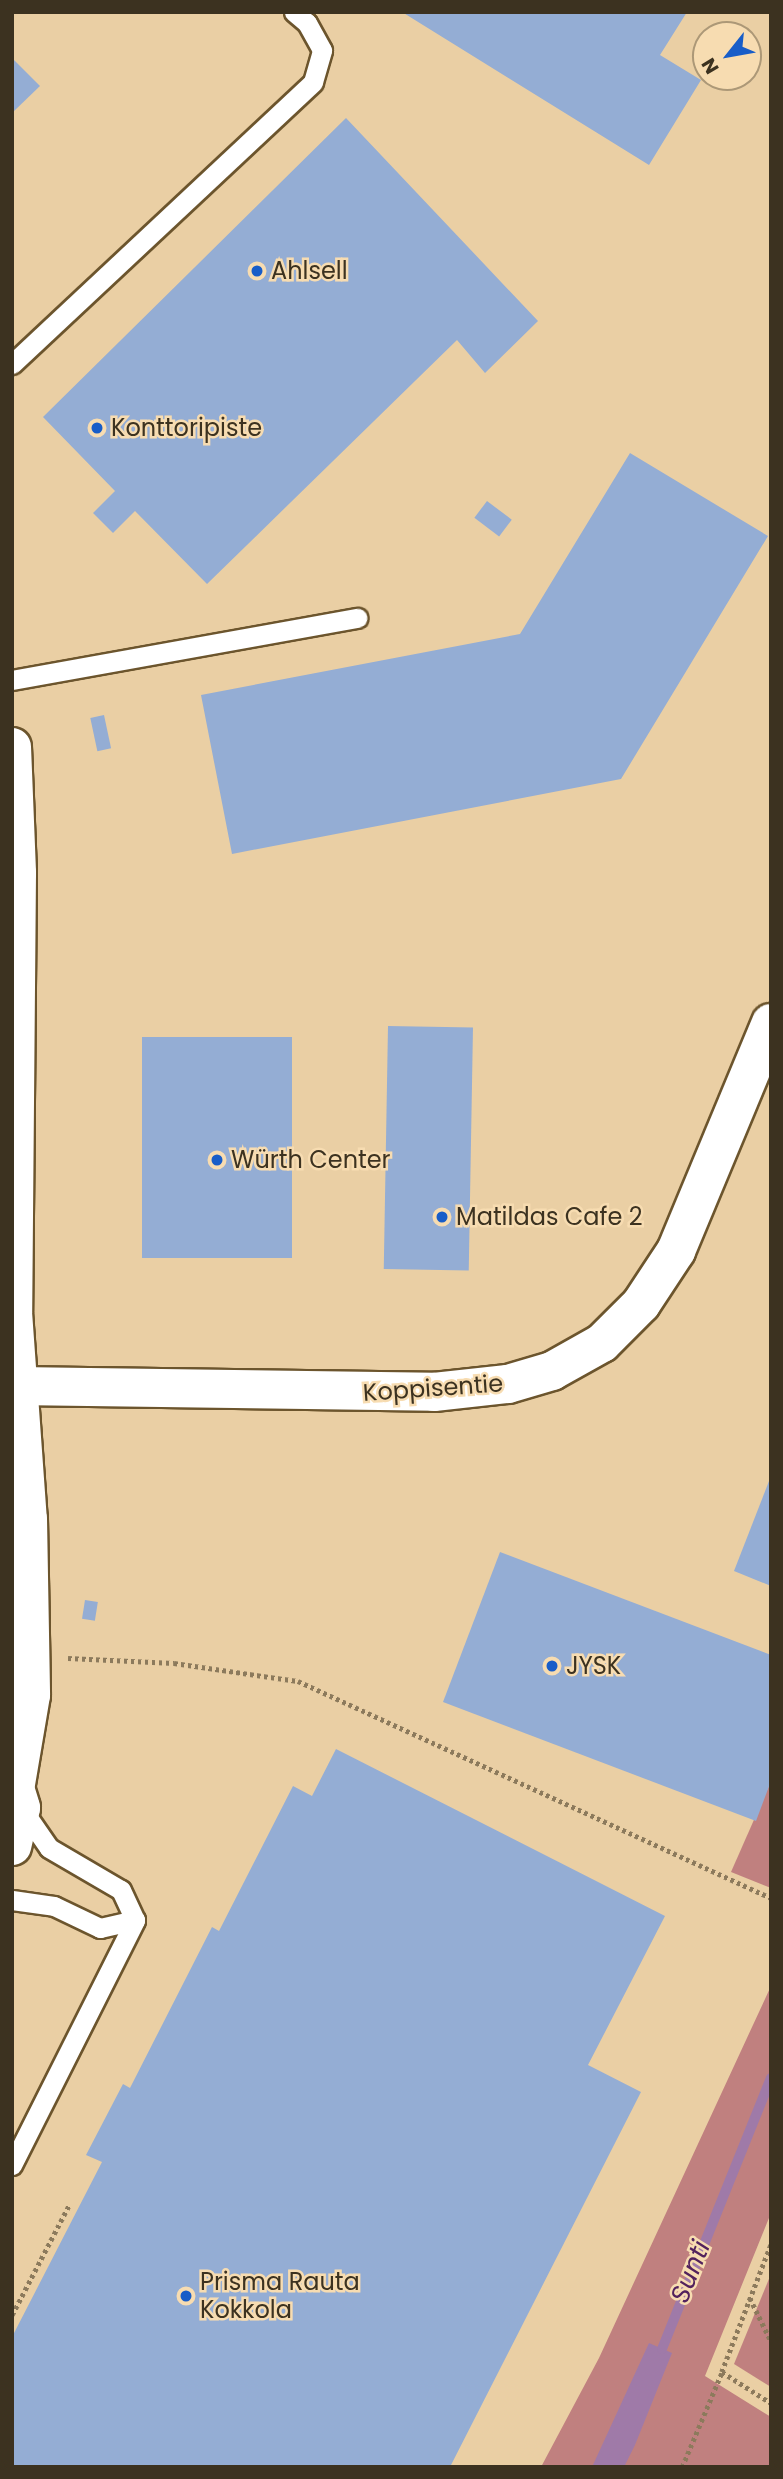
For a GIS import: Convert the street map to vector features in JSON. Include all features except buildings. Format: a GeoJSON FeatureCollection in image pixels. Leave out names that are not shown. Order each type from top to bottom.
{"type":"FeatureCollection","features":[{"type":"Feature","properties":{"kind":"street"},"geometry":{"type":"LineString","coordinates":[[12,747],[16,873],[16,1386],[29,1572],[31,1695],[16,1790],[12,1846]]}},
{"type":"Feature","properties":{"kind":"street","name":"Koppisentie"},"geometry":{"type":"LineString","coordinates":[[16,1386],[422,1393],[508,1384],[552,1371],[602,1343],[641,1304],[676,1251],[771,1023]]}},
{"type":"Feature","properties":{"kind":"street"},"geometry":{"type":"LineString","coordinates":[[12,1620],[29,1572]]}},
{"type":"Feature","properties":{"kind":"lane"},"geometry":{"type":"LineString","coordinates":[[12,364],[313,82],[322,50],[307,23],[293,12]]}},
{"type":"Feature","properties":{"kind":"lane"},"geometry":{"type":"LineString","coordinates":[[12,680],[357,618]]}},
{"type":"Feature","properties":{"kind":"lane"},"geometry":{"type":"LineString","coordinates":[[16,1790],[48,1848],[121,1890],[135,1920]]}},
{"type":"Feature","properties":{"kind":"lane"},"geometry":{"type":"LineString","coordinates":[[12,1900],[54,1906],[100,1928],[135,1920]]}},
{"type":"Feature","properties":{"kind":"lane"},"geometry":{"type":"LineString","coordinates":[[12,2165],[135,1920]]}},
{"type":"Feature","properties":{"kind":"path"},"geometry":{"type":"LineString","coordinates":[[62,1670],[64,1658],[160,1662],[298,1681],[771,1898]]}},
{"type":"Feature","properties":{"kind":"path"},"geometry":{"type":"LineString","coordinates":[[12,2315],[68,2205]]}},
{"type":"Feature","properties":{"kind":"path"},"geometry":{"type":"LineString","coordinates":[[682,2467],[771,2245]]}},
{"type":"Feature","properties":{"kind":"path"},"geometry":{"type":"LineString","coordinates":[[749,2297],[771,2341]]}},
{"type":"Feature","properties":{"kind":"path"},"geometry":{"type":"LineString","coordinates":[[722,2372],[771,2403]]}},
{"type":"Feature","properties":{"kind":"shaded area"},"geometry":{"type":"Polygon","coordinates":[[[771,1781],[771,1888],[731,1872],[771,1781]]]}},
{"type":"Feature","properties":{"kind":"shaded area"},"geometry":{"type":"Polygon","coordinates":[[[771,1986],[771,2213],[705,2376],[771,2417],[771,2467],[541,2467],[599,2358],[771,1986]]]}},
{"type":"Feature","properties":{"kind":"shaded area"},"geometry":{"type":"Polygon","coordinates":[[[771,2274],[771,2387],[734,2364],[771,2274]]]}},
{"type":"Feature","properties":{"kind":"shaded area"},"geometry":{"type":"Polygon","coordinates":[[[649,2343],[672,2353],[635,2445],[624,2467],[592,2467],[649,2343]]]}},
{"type":"Feature","properties":{"kind":"waterway","name":"Sunti"},"geometry":{"type":"LineString","coordinates":[[662,2349],[771,2078]]}},
{"type":"Feature","properties":{"kind":"place","name":"Ahlsell"},"geometry":{"type":"Point","coordinates":[257,271]}},
{"type":"Feature","properties":{"kind":"place","name":"Konttoripiste"},"geometry":{"type":"Point","coordinates":[97,428]}},
{"type":"Feature","properties":{"kind":"place","name":"Würth Center"},"geometry":{"type":"Point","coordinates":[217,1160]}},
{"type":"Feature","properties":{"kind":"place","name":"Matildas Cafe 2"},"geometry":{"type":"Point","coordinates":[442,1217]}},
{"type":"Feature","properties":{"kind":"place","name":"JYSK"},"geometry":{"type":"Point","coordinates":[552,1666]}},
{"type":"Feature","properties":{"kind":"place","name":"Prisma Rauta Kokkola"},"geometry":{"type":"Point","coordinates":[186,2296]}}]}
